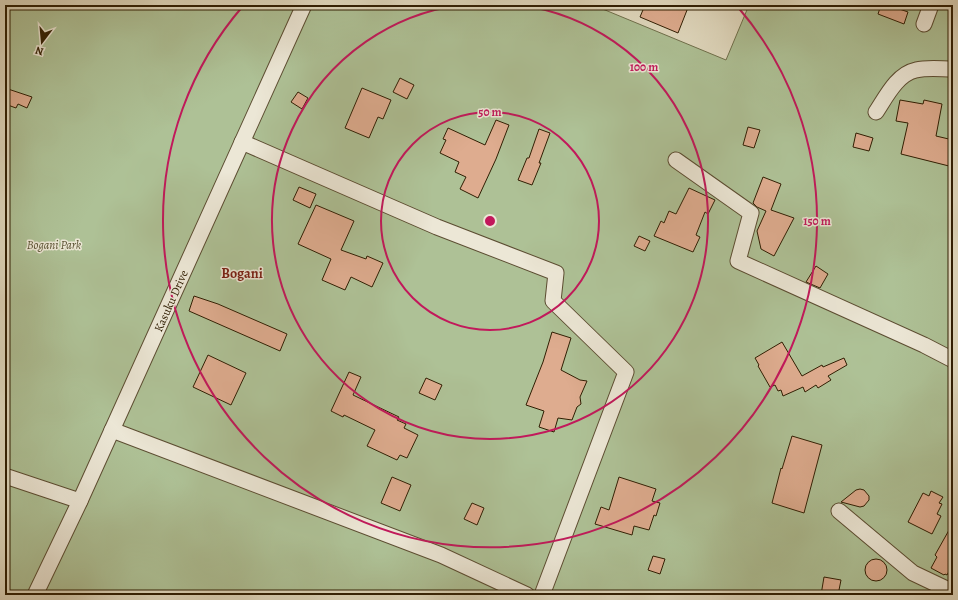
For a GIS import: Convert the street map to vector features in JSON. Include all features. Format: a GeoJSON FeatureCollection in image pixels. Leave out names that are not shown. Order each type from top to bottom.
{"type":"FeatureCollection","features":[{"type":"Feature","properties":{"kind":"street","name":"Kasuku Drive"},"geometry":{"type":"LineString","coordinates":[[35,595],[80,501],[304,5]]}},
{"type":"Feature","properties":{"kind":"street"},"geometry":{"type":"LineString","coordinates":[[924,24],[931,5]]}},
{"type":"Feature","properties":{"kind":"street"},"geometry":{"type":"LineString","coordinates":[[876,112],[890,91],[902,77],[914,70],[932,68],[953,69]]}},
{"type":"Feature","properties":{"kind":"street"},"geometry":{"type":"LineString","coordinates":[[242,142],[437,227],[556,273],[553,302],[626,372],[542,595]]}},
{"type":"Feature","properties":{"kind":"street"},"geometry":{"type":"LineString","coordinates":[[676,160],[751,213],[738,261],[924,345],[953,360]]}},
{"type":"Feature","properties":{"kind":"street"},"geometry":{"type":"LineString","coordinates":[[112,430],[441,555],[528,595]]}},
{"type":"Feature","properties":{"kind":"street"},"geometry":{"type":"LineString","coordinates":[[5,476],[80,501]]}},
{"type":"Feature","properties":{"kind":"street"},"geometry":{"type":"LineString","coordinates":[[839,511],[913,573],[953,592]]}},
{"type":"Feature","properties":{"kind":"green space","name":"Bogani Park"},"geometry":{"type":"Polygon","coordinates":[[[5,5],[593,5],[726,60],[749,5],[953,5],[953,595],[5,595],[5,5]]]}},
{"type":"Feature","properties":{"kind":"building"},"geometry":{"type":"Polygon","coordinates":[[[645,5],[689,5],[678,33],[640,17],[645,5]]]}},
{"type":"Feature","properties":{"kind":"building"},"geometry":{"type":"Polygon","coordinates":[[[881,5],[888,5],[908,12],[904,24],[878,14],[881,5]]]}},
{"type":"Feature","properties":{"kind":"building"},"geometry":{"type":"Polygon","coordinates":[[[400,78],[414,85],[407,99],[393,92],[400,78]]]}},
{"type":"Feature","properties":{"kind":"building"},"geometry":{"type":"Polygon","coordinates":[[[5,88],[32,97],[27,108],[18,104],[16,108],[5,104],[5,88]]]}},
{"type":"Feature","properties":{"kind":"building"},"geometry":{"type":"Polygon","coordinates":[[[362,88],[391,100],[383,119],[378,117],[369,138],[345,128],[362,88]]]}},
{"type":"Feature","properties":{"kind":"building"},"geometry":{"type":"Polygon","coordinates":[[[298,92],[308,98],[302,109],[291,102],[298,92]]]}},
{"type":"Feature","properties":{"kind":"building"},"geometry":{"type":"Polygon","coordinates":[[[900,100],[923,104],[924,100],[942,104],[936,136],[953,140],[953,167],[901,154],[908,123],[896,121],[900,100]]]}},
{"type":"Feature","properties":{"kind":"building"},"geometry":{"type":"Polygon","coordinates":[[[496,120],[509,125],[496,159],[478,198],[460,189],[466,177],[455,172],[459,162],[440,153],[446,140],[443,139],[448,128],[485,145],[496,120]]]}},
{"type":"Feature","properties":{"kind":"building"},"geometry":{"type":"Polygon","coordinates":[[[748,127],[760,130],[754,148],[743,145],[748,127]]]}},
{"type":"Feature","properties":{"kind":"building"},"geometry":{"type":"Polygon","coordinates":[[[539,129],[550,133],[539,163],[541,163],[532,185],[518,180],[527,158],[529,158],[539,129]]]}},
{"type":"Feature","properties":{"kind":"building"},"geometry":{"type":"Polygon","coordinates":[[[856,133],[873,138],[869,151],[853,147],[856,133]]]}},
{"type":"Feature","properties":{"kind":"building"},"geometry":{"type":"Polygon","coordinates":[[[763,177],[781,184],[771,210],[794,218],[774,256],[761,249],[757,231],[766,211],[757,207],[753,203],[763,177]]]}},
{"type":"Feature","properties":{"kind":"building"},"geometry":{"type":"Polygon","coordinates":[[[299,187],[316,194],[310,208],[293,200],[299,187]]]}},
{"type":"Feature","properties":{"kind":"building"},"geometry":{"type":"Polygon","coordinates":[[[689,188],[715,200],[708,214],[705,212],[696,235],[700,237],[693,252],[654,236],[661,221],[664,223],[669,211],[676,214],[689,188]]]}},
{"type":"Feature","properties":{"kind":"building"},"geometry":{"type":"Polygon","coordinates":[[[316,205],[354,221],[341,250],[366,259],[367,256],[383,263],[372,287],[351,277],[345,290],[322,280],[331,259],[298,244],[316,205]]]}},
{"type":"Feature","properties":{"kind":"building"},"geometry":{"type":"Polygon","coordinates":[[[639,236],[650,241],[645,251],[634,246],[639,236]]]}},
{"type":"Feature","properties":{"kind":"building"},"geometry":{"type":"Polygon","coordinates":[[[816,266],[828,274],[820,288],[806,282],[816,266]]]}},
{"type":"Feature","properties":{"kind":"building"},"geometry":{"type":"Polygon","coordinates":[[[194,296],[218,304],[287,334],[280,351],[189,311],[194,296]]]}},
{"type":"Feature","properties":{"kind":"building"},"geometry":{"type":"Polygon","coordinates":[[[552,332],[571,338],[561,370],[580,380],[587,381],[580,397],[581,404],[577,407],[572,420],[558,418],[554,432],[539,427],[544,411],[526,405],[543,362],[552,332]]]}},
{"type":"Feature","properties":{"kind":"building"},"geometry":{"type":"Polygon","coordinates":[[[782,342],[802,376],[822,365],[823,367],[844,358],[847,365],[828,376],[831,380],[818,388],[816,385],[805,392],[803,387],[783,396],[781,390],[778,391],[775,385],[770,387],[755,358],[782,342]]]}},
{"type":"Feature","properties":{"kind":"building"},"geometry":{"type":"Polygon","coordinates":[[[208,355],[246,373],[231,405],[193,387],[208,355]]]}},
{"type":"Feature","properties":{"kind":"building"},"geometry":{"type":"Polygon","coordinates":[[[349,372],[361,377],[353,395],[399,417],[397,420],[406,424],[404,428],[418,435],[407,458],[400,455],[397,460],[367,446],[375,430],[344,415],[343,417],[331,411],[349,372]]]}},
{"type":"Feature","properties":{"kind":"building"},"geometry":{"type":"Polygon","coordinates":[[[426,378],[442,385],[435,400],[419,393],[426,378]]]}},
{"type":"Feature","properties":{"kind":"building"},"geometry":{"type":"Polygon","coordinates":[[[792,436],[822,445],[804,513],[772,503],[781,468],[782,469],[792,436]]]}},
{"type":"Feature","properties":{"kind":"building"},"geometry":{"type":"Polygon","coordinates":[[[392,477],[411,485],[400,511],[381,503],[392,477]]]}},
{"type":"Feature","properties":{"kind":"building"},"geometry":{"type":"Polygon","coordinates":[[[619,477],[656,489],[652,501],[660,503],[656,516],[654,515],[649,530],[634,526],[632,535],[595,524],[601,507],[609,510],[619,477]]]}},
{"type":"Feature","properties":{"kind":"building"},"geometry":{"type":"Polygon","coordinates":[[[856,490],[864,490],[869,496],[869,500],[864,506],[860,507],[841,502],[856,490]]]}},
{"type":"Feature","properties":{"kind":"building"},"geometry":{"type":"Polygon","coordinates":[[[931,491],[943,497],[939,503],[942,504],[937,514],[941,516],[932,534],[908,522],[923,493],[929,496],[931,491]]]}},
{"type":"Feature","properties":{"kind":"building"},"geometry":{"type":"Polygon","coordinates":[[[472,503],[484,508],[477,525],[464,519],[472,503]]]}},
{"type":"Feature","properties":{"kind":"building"},"geometry":{"type":"Polygon","coordinates":[[[953,523],[953,564],[947,575],[944,575],[931,568],[937,557],[935,555],[953,523]]]}},
{"type":"Feature","properties":{"kind":"building"},"geometry":{"type":"Polygon","coordinates":[[[653,556],[665,559],[660,574],[648,570],[653,556]]]}},
{"type":"Feature","properties":{"kind":"building"},"geometry":{"type":"Polygon","coordinates":[[[872,559],[880,559],[887,566],[887,574],[880,581],[872,581],[865,574],[865,566],[872,559]]]}},
{"type":"Feature","properties":{"kind":"building"},"geometry":{"type":"Polygon","coordinates":[[[824,577],[841,580],[838,595],[821,595],[824,577]]]}},
{"type":"Feature","properties":{"kind":"district","name":"Bogani"},"geometry":{"type":"Point","coordinates":[242,273]}}]}
